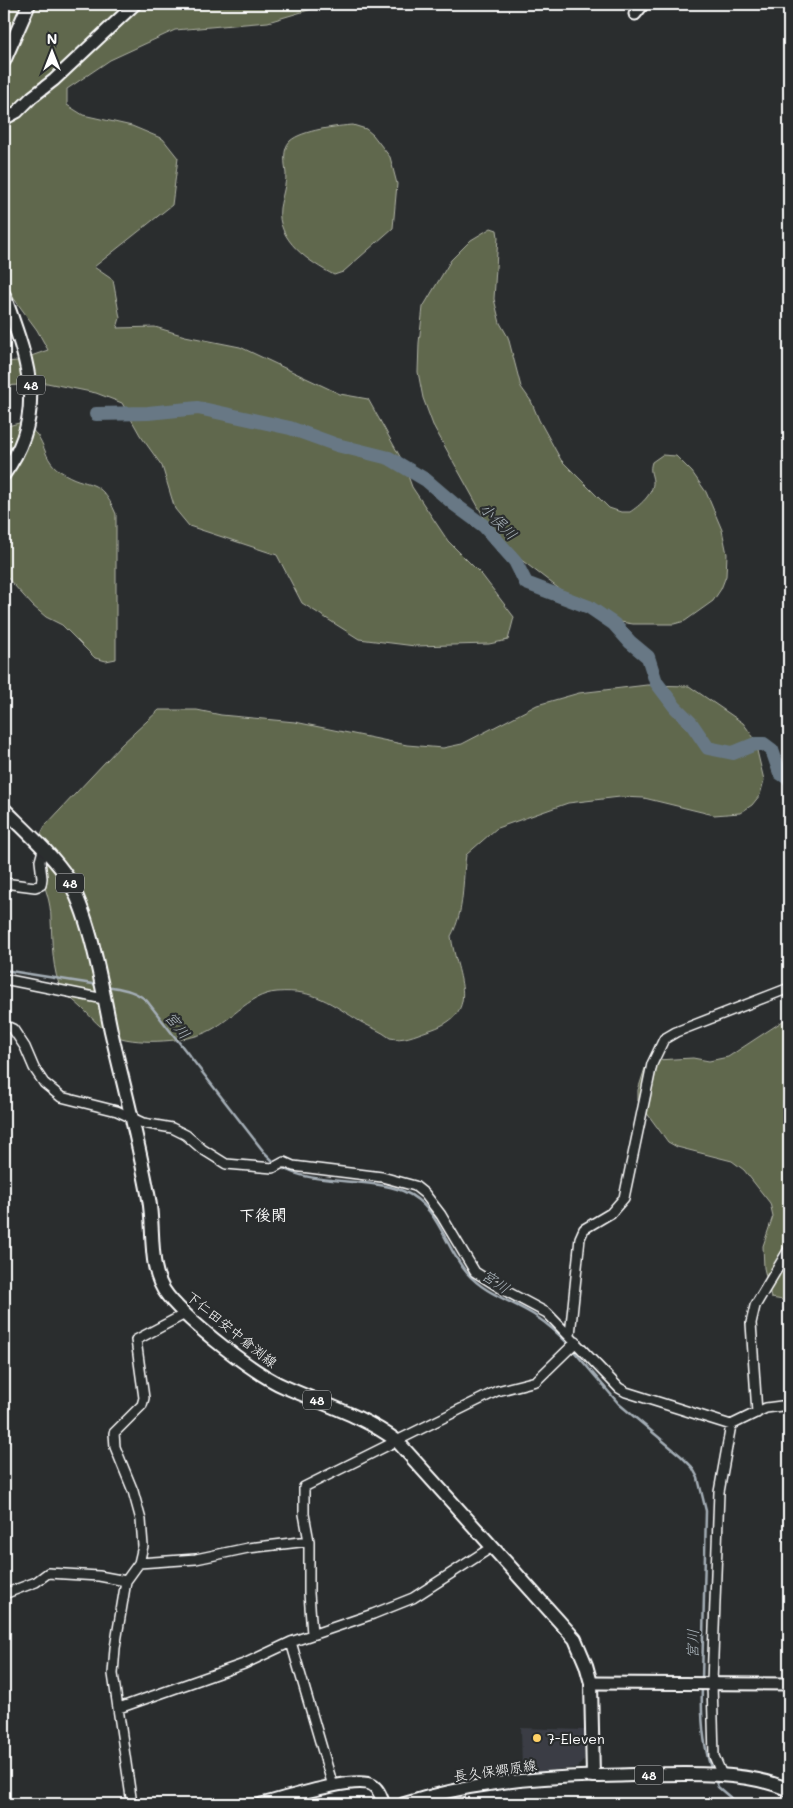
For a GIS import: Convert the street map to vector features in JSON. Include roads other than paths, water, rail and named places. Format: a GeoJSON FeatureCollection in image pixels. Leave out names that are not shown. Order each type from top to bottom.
{"type":"FeatureCollection","features":[{"type":"Feature","properties":{"kind":"main road"},"geometry":{"type":"LineString","coordinates":[[4,61],[29,4]]}},
{"type":"Feature","properties":{"kind":"main road","name":"48"},"geometry":{"type":"LineString","coordinates":[[4,295],[28,367],[31,395],[25,434],[20,448],[4,474]]}},
{"type":"Feature","properties":{"kind":"main road","name":"下仁田安中倉渕線"},"geometry":{"type":"LineString","coordinates":[[4,809],[57,862],[73,888],[81,908],[100,978],[149,1200],[155,1269],[160,1284],[168,1296],[185,1314],[265,1377],[334,1407],[386,1433],[397,1441],[575,1639],[591,1682],[593,1776]]}},
{"type":"Feature","properties":{"kind":"main road","name":"48"},"geometry":{"type":"LineString","coordinates":[[593,1776],[721,1775],[752,1778],[789,1790]]}},
{"type":"Feature","properties":{"kind":"street"},"geometry":{"type":"LineString","coordinates":[[4,119],[17,112],[32,97],[54,80],[135,4]]}},
{"type":"Feature","properties":{"kind":"street"},"geometry":{"type":"LineString","coordinates":[[636,14],[643,4]]}},
{"type":"Feature","properties":{"kind":"street"},"geometry":{"type":"LineString","coordinates":[[4,884],[35,887],[41,885],[40,861],[43,850]]}},
{"type":"Feature","properties":{"kind":"street"},"geometry":{"type":"LineString","coordinates":[[4,979],[103,995]]}},
{"type":"Feature","properties":{"kind":"street"},"geometry":{"type":"LineString","coordinates":[[312,1634],[309,1593],[309,1541],[304,1514],[304,1487],[497,1391],[536,1381],[562,1356],[573,1339],[580,1238],[584,1229],[611,1213],[624,1198],[644,1095],[659,1046],[664,1039],[676,1032],[789,988]]}},
{"type":"Feature","properties":{"kind":"street"},"geometry":{"type":"LineString","coordinates":[[4,1025],[13,1030],[26,1047],[34,1068],[44,1083],[61,1097],[117,1111],[143,1123],[162,1125],[186,1135],[202,1149],[226,1164],[273,1168],[282,1163],[382,1177],[415,1186],[426,1194],[441,1215],[475,1272],[547,1313],[618,1388],[730,1425],[777,1405],[789,1404]]}},
{"type":"Feature","properties":{"kind":"street"},"geometry":{"type":"LineString","coordinates":[[757,1413],[751,1323],[755,1306],[789,1249]]}},
{"type":"Feature","properties":{"kind":"street"},"geometry":{"type":"LineString","coordinates":[[132,1804],[113,1674],[115,1648],[126,1581],[139,1563],[143,1546],[141,1520],[133,1491],[115,1447],[114,1433],[142,1405],[144,1398],[135,1349],[136,1340],[185,1314]]}},
{"type":"Feature","properties":{"kind":"street"},"geometry":{"type":"LineString","coordinates":[[721,1775],[714,1756],[710,1683],[719,1492],[730,1425]]}},
{"type":"Feature","properties":{"kind":"street"},"geometry":{"type":"LineString","coordinates":[[139,1563],[196,1559],[248,1548],[309,1541]]}},
{"type":"Feature","properties":{"kind":"street"},"geometry":{"type":"LineString","coordinates":[[119,1708],[244,1664],[312,1634],[373,1614],[412,1598],[492,1547]]}},
{"type":"Feature","properties":{"kind":"street"},"geometry":{"type":"LineString","coordinates":[[4,1594],[36,1582],[48,1573],[126,1581]]}},
{"type":"Feature","properties":{"kind":"street"},"geometry":{"type":"LineString","coordinates":[[292,1642],[333,1786]]}},
{"type":"Feature","properties":{"kind":"street"},"geometry":{"type":"LineString","coordinates":[[591,1682],[789,1684]]}},
{"type":"Feature","properties":{"kind":"street","name":"長久保郷原線"},"geometry":{"type":"LineString","coordinates":[[403,1804],[446,1792],[493,1783],[593,1776]]}},
{"type":"Feature","properties":{"kind":"street"},"geometry":{"type":"LineString","coordinates":[[261,1804],[333,1786],[354,1783],[372,1784],[377,1789],[384,1804]]}},
{"type":"Feature","properties":{"kind":"waterway","name":"小俣川"},"geometry":{"type":"LineString","coordinates":[[96,414],[148,413],[198,408],[290,428],[337,445],[389,458],[426,480],[484,526],[515,561],[526,583],[589,607],[614,624],[630,642],[648,657],[656,682],[675,707],[691,723],[708,748],[733,753],[755,744],[764,744],[772,750],[780,773],[789,779]]}},
{"type":"Feature","properties":{"kind":"waterway","name":"宮川"},"geometry":{"type":"LineString","coordinates":[[4,970],[99,985]]}},
{"type":"Feature","properties":{"kind":"waterway","name":"宮川"},"geometry":{"type":"LineString","coordinates":[[106,986],[133,992],[147,1001],[264,1152],[276,1164]]}},
{"type":"Feature","properties":{"kind":"waterway","name":"宮川"},"geometry":{"type":"LineString","coordinates":[[281,1167],[308,1177],[389,1187],[403,1191],[415,1198],[433,1216],[459,1262],[474,1280],[490,1292],[534,1315],[569,1345]]}},
{"type":"Feature","properties":{"kind":"waterway","name":"宮川"},"geometry":{"type":"LineString","coordinates":[[572,1349],[619,1404],[681,1456],[692,1467],[698,1478],[706,1511],[702,1680]]}},
{"type":"Feature","properties":{"kind":"waterway","name":"宮川"},"geometry":{"type":"LineString","coordinates":[[702,1686],[703,1729],[712,1771]]}},
{"type":"Feature","properties":{"kind":"waterway","name":"宮川"},"geometry":{"type":"LineString","coordinates":[[715,1779],[718,1787],[738,1804]]}},
{"type":"Feature","properties":{"kind":"place","name":"7-Eleven"},"geometry":{"type":"Point","coordinates":[537,1738]}},
{"type":"Feature","properties":{"kind":"district","name":"下後閑"},"geometry":{"type":"Point","coordinates":[263,1214]}}]}
